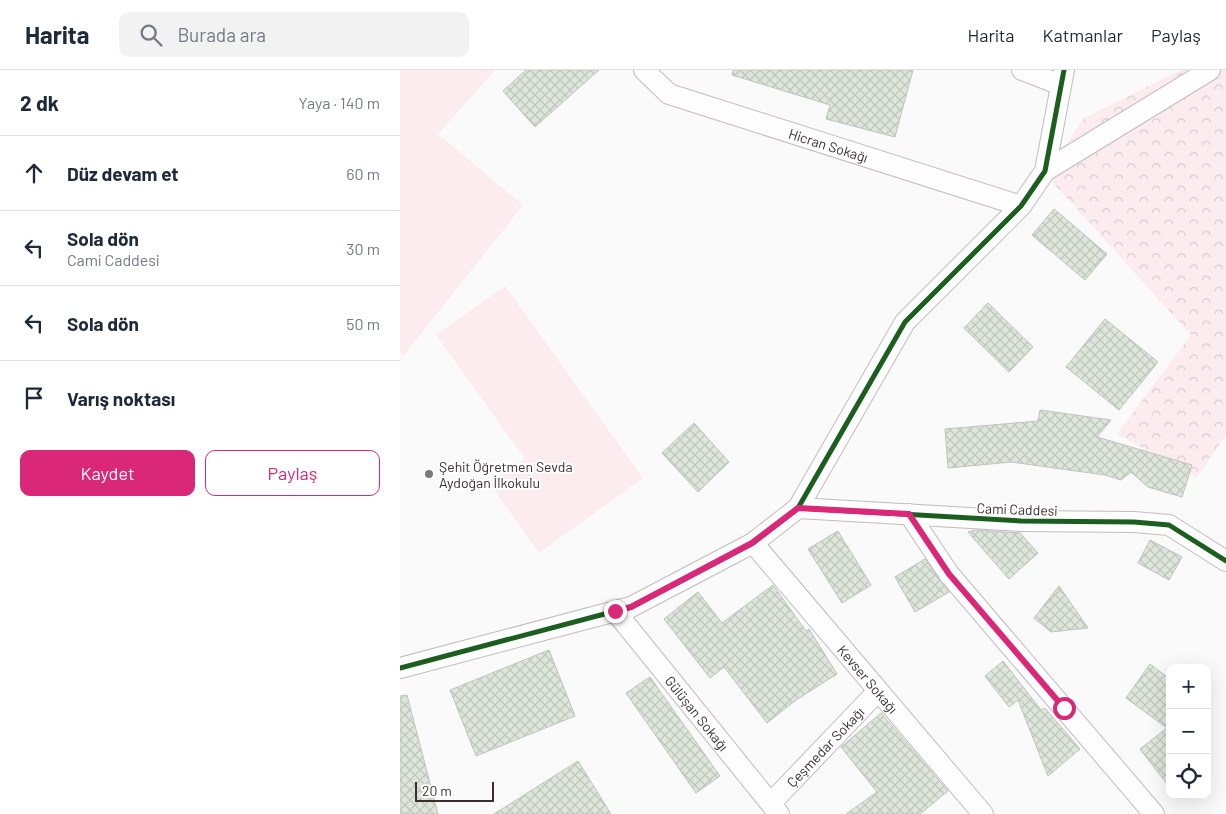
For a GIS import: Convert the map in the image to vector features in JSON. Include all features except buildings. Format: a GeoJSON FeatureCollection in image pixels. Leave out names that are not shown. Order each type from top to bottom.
{"type":"FeatureCollection","features":[{"type":"Feature","properties":{"kind":"street","name":"Hicran Sokağı"},"geometry":{"type":"LineString","coordinates":[[644,70],[669,94],[1021,206]]}},
{"type":"Feature","properties":{"kind":"street"},"geometry":{"type":"LineString","coordinates":[[1022,70],[1062,77],[1045,171]]}},
{"type":"Feature","properties":{"kind":"street"},"geometry":{"type":"LineString","coordinates":[[400,668],[631,607],[752,543],[798,508],[905,322],[1021,206],[1045,171],[1210,70]]}},
{"type":"Feature","properties":{"kind":"street","name":"Cami Caddesi"},"geometry":{"type":"LineString","coordinates":[[798,508],[1021,521],[1134,522],[1169,526],[1226,561]]}},
{"type":"Feature","properties":{"kind":"street"},"geometry":{"type":"LineString","coordinates":[[909,514],[949,574],[1154,814]]}},
{"type":"Feature","properties":{"kind":"street","name":"Kevser Sokağı"},"geometry":{"type":"LineString","coordinates":[[752,543],[983,814]]}},
{"type":"Feature","properties":{"kind":"street","name":"Gülüşan Sokağı"},"geometry":{"type":"LineString","coordinates":[[615,611],[775,809]]}},
{"type":"Feature","properties":{"kind":"street","name":"Çeşmedar Sokağı"},"geometry":{"type":"LineString","coordinates":[[775,809],[878,691]]}},
{"type":"Feature","properties":{"kind":"green space"},"geometry":{"type":"Polygon","coordinates":[[[400,70],[495,70],[438,134],[523,205],[404,355],[400,353],[400,70]]]}},
{"type":"Feature","properties":{"kind":"green space"},"geometry":{"type":"Polygon","coordinates":[[[1181,70],[1226,70],[1226,435],[1196,478],[1117,434],[1191,335],[1046,175],[1084,118],[1181,70]]]}},
{"type":"Feature","properties":{"kind":"green space"},"geometry":{"type":"Polygon","coordinates":[[[505,286],[643,478],[539,553],[490,484],[525,459],[436,335],[505,286]]]}},
{"type":"Feature","properties":{"kind":"cycle path"},"geometry":{"type":"LineString","coordinates":[[400,668],[631,607],[753,543],[798,508],[905,322],[1021,206],[1045,171],[1064,70]]}},
{"type":"Feature","properties":{"kind":"cycle path"},"geometry":{"type":"LineString","coordinates":[[798,508],[1021,521],[1134,522],[1169,525],[1226,561]]}},
{"type":"Feature","properties":{"kind":"place","name":"Şehit Öğretmen Sevda Aydoğan İlkokulu"},"geometry":{"type":"Point","coordinates":[429,474]}},
{"type":"Feature","properties":{"kind":"route"},"geometry":{"type":"LineString","coordinates":[[615,611],[631,607],[752,543],[798,508],[909,514],[949,574],[1064,708]]}}]}
